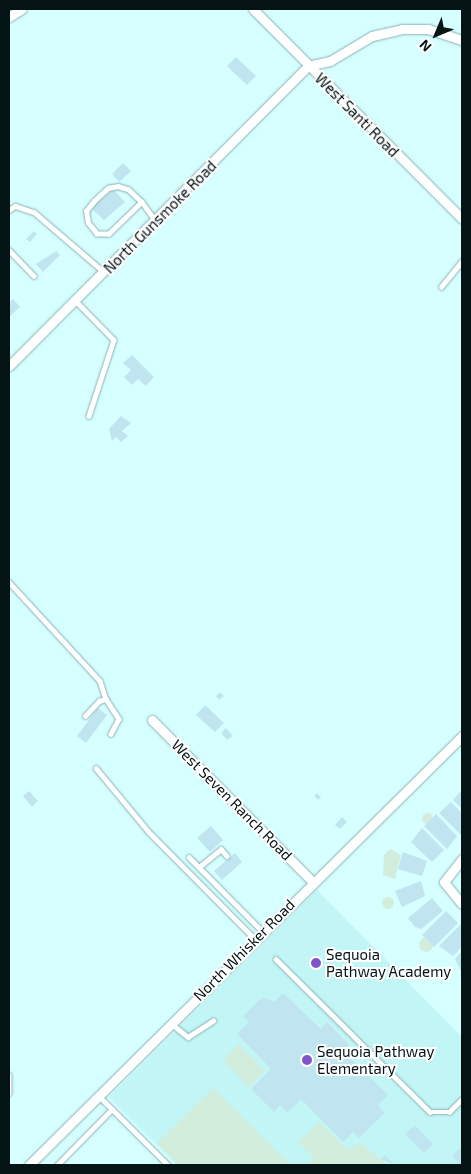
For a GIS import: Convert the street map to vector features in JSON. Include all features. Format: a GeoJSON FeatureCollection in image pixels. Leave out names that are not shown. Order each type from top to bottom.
{"type":"FeatureCollection","features":[{"type":"Feature","properties":{"kind":"street"},"geometry":{"type":"LineString","coordinates":[[9,17],[22,9]]}},
{"type":"Feature","properties":{"kind":"street","name":"West Santi Road"},"geometry":{"type":"LineString","coordinates":[[253,9],[462,219]]}},
{"type":"Feature","properties":{"kind":"street"},"geometry":{"type":"LineString","coordinates":[[308,66],[330,61],[372,36],[402,29],[428,29],[462,40]]}},
{"type":"Feature","properties":{"kind":"street","name":"North Gunsmoke Road"},"geometry":{"type":"LineString","coordinates":[[9,366],[105,273],[308,66]]}},
{"type":"Feature","properties":{"kind":"street","name":"West Seven Ranch Road"},"geometry":{"type":"LineString","coordinates":[[152,720],[312,881]]}},
{"type":"Feature","properties":{"kind":"street","name":"North Whisker Road"},"geometry":{"type":"LineString","coordinates":[[29,1165],[312,881],[462,736]]}},
{"type":"Feature","properties":{"kind":"street"},"geometry":{"type":"LineString","coordinates":[[462,859],[444,882],[462,904]]}},
{"type":"Feature","properties":{"kind":"lane"},"geometry":{"type":"LineString","coordinates":[[142,202],[109,234],[97,234],[88,223],[86,211],[108,188],[128,189],[142,202],[156,221]]}},
{"type":"Feature","properties":{"kind":"lane"},"geometry":{"type":"LineString","coordinates":[[9,210],[15,206],[34,212],[105,273]]}},
{"type":"Feature","properties":{"kind":"lane"},"geometry":{"type":"LineString","coordinates":[[9,250],[34,276]]}},
{"type":"Feature","properties":{"kind":"lane"},"geometry":{"type":"LineString","coordinates":[[441,287],[462,261]]}},
{"type":"Feature","properties":{"kind":"lane"},"geometry":{"type":"LineString","coordinates":[[76,301],[114,340],[89,416]]}},
{"type":"Feature","properties":{"kind":"lane"},"geometry":{"type":"LineString","coordinates":[[9,582],[100,681],[106,700],[119,719],[111,734]]}},
{"type":"Feature","properties":{"kind":"lane"},"geometry":{"type":"LineString","coordinates":[[85,716],[99,701],[106,700]]}},
{"type":"Feature","properties":{"kind":"lane"},"geometry":{"type":"LineString","coordinates":[[96,768],[149,832],[255,938]]}},
{"type":"Feature","properties":{"kind":"lane"},"geometry":{"type":"LineString","coordinates":[[199,867],[221,849],[227,856]]}},
{"type":"Feature","properties":{"kind":"lane"},"geometry":{"type":"LineString","coordinates":[[189,857],[262,931]]}},
{"type":"Feature","properties":{"kind":"lane"},"geometry":{"type":"LineString","coordinates":[[276,959],[430,1112],[449,1112],[462,1099]]}},
{"type":"Feature","properties":{"kind":"lane"},"geometry":{"type":"LineString","coordinates":[[171,1024],[188,1037],[213,1021]]}},
{"type":"Feature","properties":{"kind":"lane"},"geometry":{"type":"LineString","coordinates":[[9,1075],[9,1093]]}},
{"type":"Feature","properties":{"kind":"lane"},"geometry":{"type":"LineString","coordinates":[[99,1096],[168,1165]]}},
{"type":"Feature","properties":{"kind":"lane"},"geometry":{"type":"LineString","coordinates":[[57,1165],[112,1109]]}},
{"type":"Feature","properties":{"kind":"shaded area","name":"Sequoia Pathway Academy"},"geometry":{"type":"Polygon","coordinates":[[[317,890],[462,1037],[462,1165],[177,1165],[109,1097],[317,890]]]}},
{"type":"Feature","properties":{"kind":"green space"},"geometry":{"type":"Polygon","coordinates":[[[427,812],[433,818],[427,824],[421,818],[427,812]]]}},
{"type":"Feature","properties":{"kind":"green space"},"geometry":{"type":"Polygon","coordinates":[[[390,849],[401,855],[395,879],[383,875],[384,855],[390,849]]]}},
{"type":"Feature","properties":{"kind":"green space"},"geometry":{"type":"Polygon","coordinates":[[[388,897],[394,903],[388,909],[382,903],[388,897]]]}},
{"type":"Feature","properties":{"kind":"green space"},"geometry":{"type":"Polygon","coordinates":[[[426,938],[431,940],[433,945],[431,950],[426,952],[421,950],[419,945],[421,940],[426,938]]]}},
{"type":"Feature","properties":{"kind":"green space"},"geometry":{"type":"Polygon","coordinates":[[[239,1044],[265,1071],[249,1087],[223,1060],[239,1044]]]}},
{"type":"Feature","properties":{"kind":"green space"},"geometry":{"type":"Polygon","coordinates":[[[213,1088],[290,1165],[179,1165],[157,1143],[213,1088]]]}},
{"type":"Feature","properties":{"kind":"green space"},"geometry":{"type":"Polygon","coordinates":[[[320,1122],[347,1149],[361,1143],[387,1165],[306,1165],[314,1158],[298,1142],[320,1122]]]}},
{"type":"Feature","properties":{"kind":"building"},"geometry":{"type":"Polygon","coordinates":[[[236,57],[256,76],[247,85],[227,66],[236,57]]]}},
{"type":"Feature","properties":{"kind":"building"},"geometry":{"type":"Polygon","coordinates":[[[123,163],[131,171],[119,182],[112,174],[123,163]]]}},
{"type":"Feature","properties":{"kind":"building"},"geometry":{"type":"Polygon","coordinates":[[[113,189],[125,202],[104,220],[91,208],[113,189]]]}},
{"type":"Feature","properties":{"kind":"building"},"geometry":{"type":"Polygon","coordinates":[[[34,231],[37,234],[30,242],[26,239],[34,231]]]}},
{"type":"Feature","properties":{"kind":"building"},"geometry":{"type":"Polygon","coordinates":[[[56,251],[60,255],[43,272],[36,264],[56,251]]]}},
{"type":"Feature","properties":{"kind":"building"},"geometry":{"type":"Polygon","coordinates":[[[13,299],[20,307],[9,317],[9,303],[13,299]]]}},
{"type":"Feature","properties":{"kind":"building"},"geometry":{"type":"Polygon","coordinates":[[[132,355],[154,377],[146,386],[138,379],[132,385],[124,377],[131,370],[123,363],[132,355]]]}},
{"type":"Feature","properties":{"kind":"building"},"geometry":{"type":"Polygon","coordinates":[[[121,416],[131,423],[122,431],[128,436],[121,442],[116,437],[112,441],[109,429],[121,416]]]}},
{"type":"Feature","properties":{"kind":"building"},"geometry":{"type":"Polygon","coordinates":[[[220,692],[224,696],[219,700],[216,696],[220,692]]]}},
{"type":"Feature","properties":{"kind":"building"},"geometry":{"type":"Polygon","coordinates":[[[205,705],[224,723],[215,732],[196,715],[205,705]]]}},
{"type":"Feature","properties":{"kind":"building"},"geometry":{"type":"Polygon","coordinates":[[[98,708],[107,715],[86,743],[77,736],[98,708]]]}},
{"type":"Feature","properties":{"kind":"building"},"geometry":{"type":"Polygon","coordinates":[[[226,728],[233,736],[227,740],[221,733],[226,728]]]}},
{"type":"Feature","properties":{"kind":"building"},"geometry":{"type":"Polygon","coordinates":[[[29,791],[38,801],[32,807],[23,796],[29,791]]]}},
{"type":"Feature","properties":{"kind":"building"},"geometry":{"type":"Polygon","coordinates":[[[460,792],[462,794],[462,809],[453,800],[460,792]]]}},
{"type":"Feature","properties":{"kind":"building"},"geometry":{"type":"Polygon","coordinates":[[[317,793],[321,797],[318,800],[314,796],[317,793]]]}},
{"type":"Feature","properties":{"kind":"building"},"geometry":{"type":"Polygon","coordinates":[[[451,802],[462,813],[461,835],[439,813],[451,802]]]}},
{"type":"Feature","properties":{"kind":"building"},"geometry":{"type":"Polygon","coordinates":[[[436,814],[457,836],[447,849],[424,826],[436,814]]]}},
{"type":"Feature","properties":{"kind":"building"},"geometry":{"type":"Polygon","coordinates":[[[342,817],[347,822],[340,829],[335,825],[342,817]]]}},
{"type":"Feature","properties":{"kind":"building"},"geometry":{"type":"Polygon","coordinates":[[[211,826],[223,840],[210,852],[197,838],[211,826]]]}},
{"type":"Feature","properties":{"kind":"building"},"geometry":{"type":"Polygon","coordinates":[[[422,828],[444,850],[432,862],[411,842],[422,828]]]}},
{"type":"Feature","properties":{"kind":"building"},"geometry":{"type":"Polygon","coordinates":[[[403,852],[427,861],[422,876],[398,869],[403,852]]]}},
{"type":"Feature","properties":{"kind":"building"},"geometry":{"type":"Polygon","coordinates":[[[235,853],[242,862],[222,880],[214,871],[235,853]]]}},
{"type":"Feature","properties":{"kind":"building"},"geometry":{"type":"Polygon","coordinates":[[[421,881],[425,896],[402,907],[395,891],[421,881]]]}},
{"type":"Feature","properties":{"kind":"building"},"geometry":{"type":"Polygon","coordinates":[[[432,898],[443,911],[421,929],[415,927],[408,918],[432,898]]]}},
{"type":"Feature","properties":{"kind":"building"},"geometry":{"type":"Polygon","coordinates":[[[446,911],[458,923],[434,947],[422,935],[446,911]]]}},
{"type":"Feature","properties":{"kind":"building"},"geometry":{"type":"Polygon","coordinates":[[[461,924],[462,947],[453,956],[439,946],[461,924]]]}},
{"type":"Feature","properties":{"kind":"building"},"geometry":{"type":"Polygon","coordinates":[[[462,951],[462,973],[455,959],[462,951]]]}},
{"type":"Feature","properties":{"kind":"building","name":"Sequoia Pathway Elementary"},"geometry":{"type":"Polygon","coordinates":[[[283,993],[321,1029],[327,1022],[349,1045],[343,1051],[388,1095],[378,1105],[385,1113],[359,1138],[353,1132],[343,1142],[301,1099],[287,1113],[280,1105],[274,1112],[252,1088],[271,1069],[237,1034],[249,1022],[243,1016],[263,997],[274,1002],[283,993]]]}},
{"type":"Feature","properties":{"kind":"building"},"geometry":{"type":"Polygon","coordinates":[[[415,1125],[433,1144],[424,1153],[405,1134],[415,1125]]]}},
{"type":"Feature","properties":{"kind":"building"},"geometry":{"type":"Polygon","coordinates":[[[462,1146],[462,1165],[455,1165],[458,1162],[452,1156],[462,1146]]]}},
{"type":"Feature","properties":{"kind":"building"},"geometry":{"type":"Polygon","coordinates":[[[385,1155],[395,1165],[381,1159],[385,1155]]]}},
{"type":"Feature","properties":{"kind":"place","name":"Sequoia Pathway Academy"},"geometry":{"type":"Point","coordinates":[316,963]}},
{"type":"Feature","properties":{"kind":"place","name":"Sequoia Pathway Elementary"},"geometry":{"type":"Point","coordinates":[307,1060]}}]}
